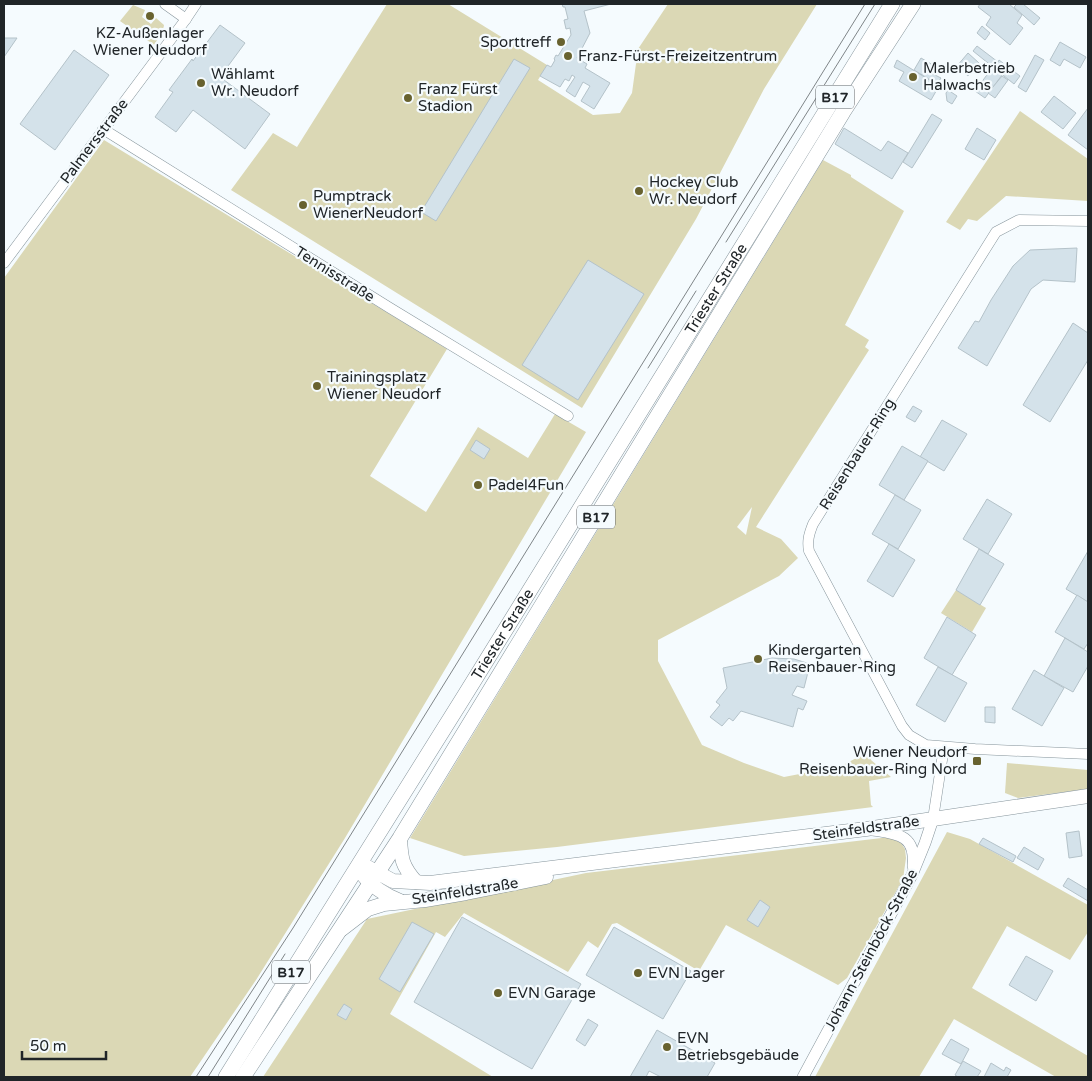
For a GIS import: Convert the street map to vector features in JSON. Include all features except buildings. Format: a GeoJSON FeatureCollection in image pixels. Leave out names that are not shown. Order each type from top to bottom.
{"type":"FeatureCollection","features":[{"type":"Feature","properties":{"kind":"main road","name":"B17"},"geometry":{"type":"LineString","coordinates":[[785,192],[892,4]]}},
{"type":"Feature","properties":{"kind":"main road","name":"B17"},"geometry":{"type":"LineString","coordinates":[[785,192],[913,4]]}},
{"type":"Feature","properties":{"kind":"main road","name":"Triester Straße"},"geometry":{"type":"LineString","coordinates":[[243,1077],[400,838],[785,192]]}},
{"type":"Feature","properties":{"kind":"main road","name":"Triester Straße"},"geometry":{"type":"LineString","coordinates":[[226,1077],[785,192]]}},
{"type":"Feature","properties":{"kind":"main road","name":"Steinfeldstraße"},"geometry":{"type":"LineString","coordinates":[[373,879],[430,883],[866,829],[1088,796]]}},
{"type":"Feature","properties":{"kind":"main road"},"geometry":{"type":"LineString","coordinates":[[400,838],[400,859],[405,869],[416,882]]}},
{"type":"Feature","properties":{"kind":"main road","name":"Steinfeldstraße"},"geometry":{"type":"LineString","coordinates":[[359,865],[385,894],[401,901],[425,900],[466,893],[643,857]]}},
{"type":"Feature","properties":{"kind":"main road"},"geometry":{"type":"LineString","coordinates":[[342,929],[368,909],[401,901]]}},
{"type":"Feature","properties":{"kind":"street"},"geometry":{"type":"LineString","coordinates":[[165,4],[186,19]]}},
{"type":"Feature","properties":{"kind":"street","name":"Palmersstraße"},"geometry":{"type":"LineString","coordinates":[[4,263],[196,4]]}},
{"type":"Feature","properties":{"kind":"street","name":"Tennisstraße"},"geometry":{"type":"LineString","coordinates":[[103,129],[390,308],[568,416]]}},
{"type":"Feature","properties":{"kind":"street","name":"Reisenbauer-Ring"},"geometry":{"type":"LineString","coordinates":[[1088,221],[1019,220],[996,232],[813,524],[807,542],[809,551],[902,726],[909,735],[926,746],[1088,754]]}},
{"type":"Feature","properties":{"kind":"street"},"geometry":{"type":"LineString","coordinates":[[933,820],[944,747]]}},
{"type":"Feature","properties":{"kind":"street","name":"Johann-Steinböck-Straße"},"geometry":{"type":"LineString","coordinates":[[803,1077],[912,875],[933,820]]}},
{"type":"Feature","properties":{"kind":"street"},"geometry":{"type":"LineString","coordinates":[[866,829],[900,835],[904,838],[914,854],[912,875]]}},
{"type":"Feature","properties":{"kind":"shaded area"},"geometry":{"type":"Polygon","coordinates":[[[387,4],[448,4],[547,65],[538,80],[593,115],[620,113],[632,93],[638,49],[668,4],[817,4],[764,89],[696,219],[582,408],[231,190],[273,133],[297,147],[387,4]]]}},
{"type":"Feature","properties":{"kind":"shaded area"},"geometry":{"type":"Polygon","coordinates":[[[133,5],[145,10],[142,17],[151,24],[156,18],[164,25],[163,31],[154,45],[120,21],[133,5]]]}},
{"type":"Feature","properties":{"kind":"shaded area"},"geometry":{"type":"Polygon","coordinates":[[[1020,111],[1088,159],[1088,201],[1006,196],[977,221],[968,219],[960,230],[946,222],[1020,111]]]}},
{"type":"Feature","properties":{"kind":"shaded area"},"geometry":{"type":"Polygon","coordinates":[[[104,140],[447,349],[370,476],[426,512],[478,427],[528,458],[555,414],[586,432],[345,838],[256,980],[190,1077],[4,1077],[4,278],[104,140]]]}},
{"type":"Feature","properties":{"kind":"shaded area"},"geometry":{"type":"Polygon","coordinates":[[[823,160],[851,175],[851,177],[904,211],[845,325],[869,340],[865,347],[869,350],[756,527],[781,539],[798,558],[779,576],[658,640],[658,661],[702,745],[784,777],[841,766],[872,750],[871,760],[891,777],[869,781],[871,805],[873,807],[557,847],[464,856],[410,838],[823,160]],[[752,507],[737,527],[746,535],[752,507]]]}},
{"type":"Feature","properties":{"kind":"shaded area"},"geometry":{"type":"Polygon","coordinates":[[[956,590],[986,608],[972,632],[941,613],[956,590]]]}},
{"type":"Feature","properties":{"kind":"shaded area"},"geometry":{"type":"Polygon","coordinates":[[[1007,763],[1088,770],[1088,789],[1018,798],[1005,793],[1007,763]]]}},
{"type":"Feature","properties":{"kind":"shaded area"},"geometry":{"type":"Polygon","coordinates":[[[947,832],[970,839],[1088,905],[1088,932],[1070,960],[1007,926],[972,988],[1088,1056],[1087,1077],[1056,1077],[954,1019],[919,1077],[815,1077],[947,832]]]}},
{"type":"Feature","properties":{"kind":"shaded area"},"geometry":{"type":"Polygon","coordinates":[[[890,837],[901,843],[905,849],[906,858],[903,879],[847,978],[838,985],[726,925],[699,971],[617,923],[612,924],[598,948],[588,941],[568,972],[464,913],[445,937],[436,932],[390,1014],[493,1077],[263,1077],[367,919],[586,873],[890,837]]]}},
{"type":"Feature","properties":{"kind":"tram line"},"geometry":{"type":"LineString","coordinates":[[196,1077],[293,928],[865,4]]}},
{"type":"Feature","properties":{"kind":"tram line"},"geometry":{"type":"LineString","coordinates":[[726,242],[875,4]]}},
{"type":"Feature","properties":{"kind":"tram line"},"geometry":{"type":"LineString","coordinates":[[648,368],[696,291]]}},
{"type":"Feature","properties":{"kind":"tram line"},"geometry":{"type":"LineString","coordinates":[[208,1077],[285,954]]}},
{"type":"Feature","properties":{"kind":"place","name":"KZ-Außenlager Wiener Neudorf"},"geometry":{"type":"Point","coordinates":[150,16]}},
{"type":"Feature","properties":{"kind":"place","name":"Sporttreff"},"geometry":{"type":"Point","coordinates":[561,42]}},
{"type":"Feature","properties":{"kind":"place","name":"Franz-Fürst-Freizeitzentrum"},"geometry":{"type":"Point","coordinates":[568,56]}},
{"type":"Feature","properties":{"kind":"place","name":"Malerbetrieb Halwachs"},"geometry":{"type":"Point","coordinates":[913,77]}},
{"type":"Feature","properties":{"kind":"place","name":"Wählamt Wr. Neudorf"},"geometry":{"type":"Point","coordinates":[201,83]}},
{"type":"Feature","properties":{"kind":"place","name":"Franz Fürst Stadion"},"geometry":{"type":"Point","coordinates":[408,98]}},
{"type":"Feature","properties":{"kind":"place","name":"Hockey Club Wr. Neudorf"},"geometry":{"type":"Point","coordinates":[639,191]}},
{"type":"Feature","properties":{"kind":"place","name":"Pumptrack WienerNeudorf"},"geometry":{"type":"Point","coordinates":[303,205]}},
{"type":"Feature","properties":{"kind":"place","name":"Trainingsplatz Wiener Neudorf"},"geometry":{"type":"Point","coordinates":[317,386]}},
{"type":"Feature","properties":{"kind":"place","name":"Padel4Fun"},"geometry":{"type":"Point","coordinates":[478,485]}},
{"type":"Feature","properties":{"kind":"place","name":"Kindergarten Reisenbauer-Ring"},"geometry":{"type":"Point","coordinates":[758,659]}},
{"type":"Feature","properties":{"kind":"place","name":"Wiener Neudorf Reisenbauer-Ring Nord"},"geometry":{"type":"Point","coordinates":[977,761]}},
{"type":"Feature","properties":{"kind":"place","name":"EVN Lager"},"geometry":{"type":"Point","coordinates":[638,973]}},
{"type":"Feature","properties":{"kind":"place","name":"EVN Garage"},"geometry":{"type":"Point","coordinates":[498,993]}},
{"type":"Feature","properties":{"kind":"place","name":"EVN Betriebsgebäude"},"geometry":{"type":"Point","coordinates":[667,1047]}}]}
